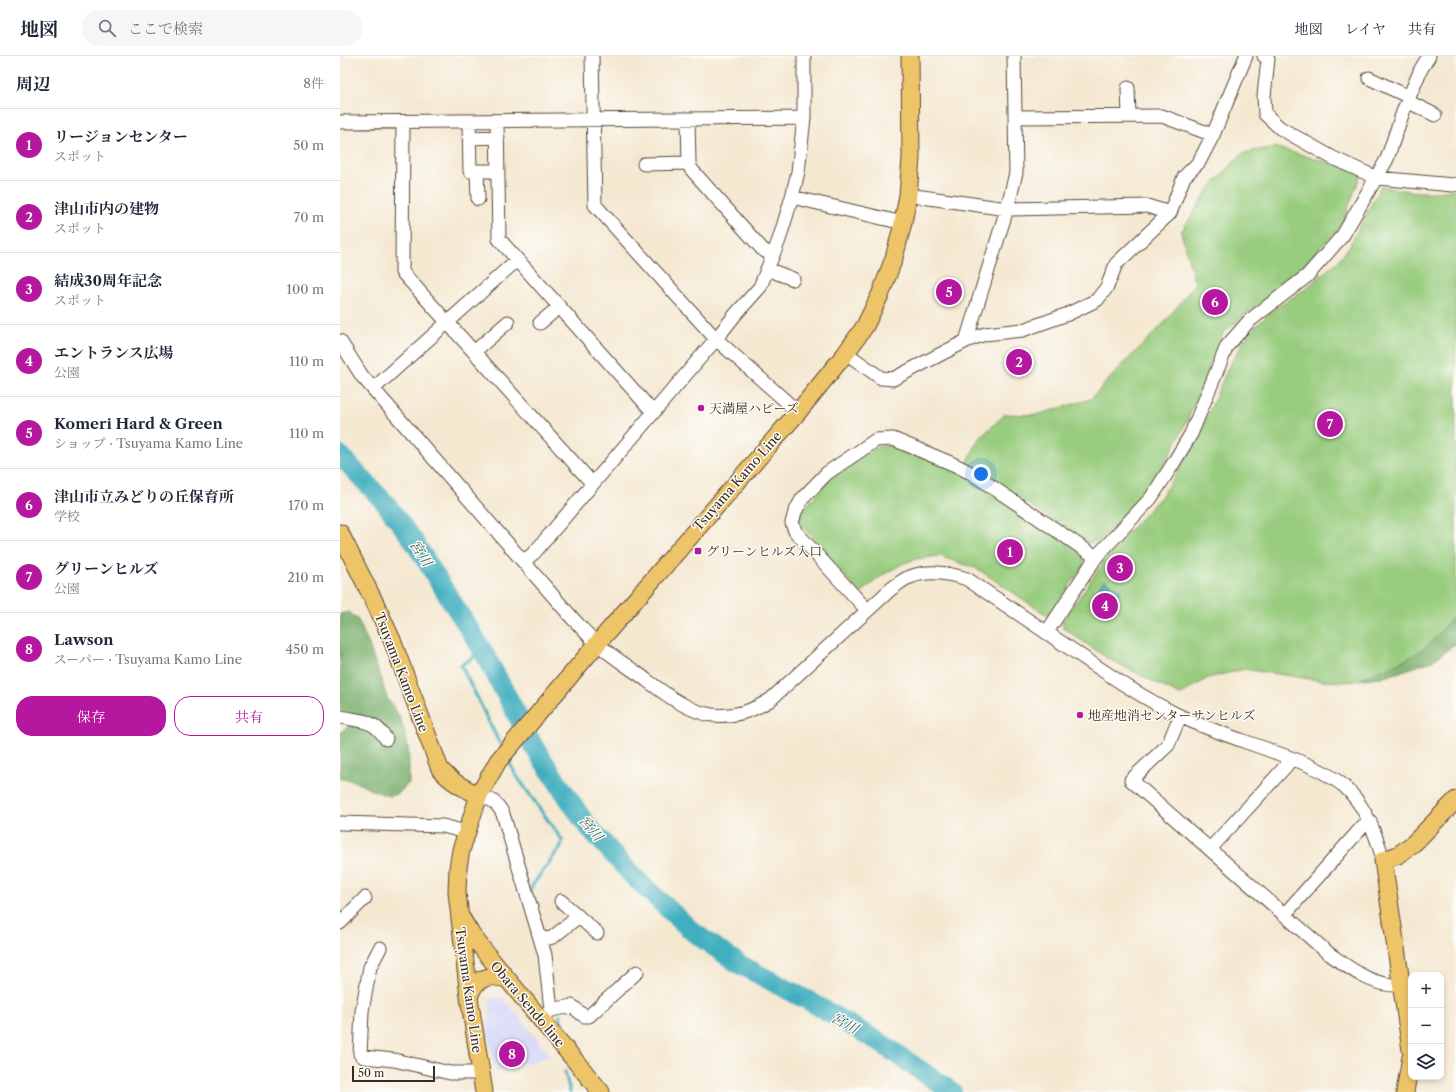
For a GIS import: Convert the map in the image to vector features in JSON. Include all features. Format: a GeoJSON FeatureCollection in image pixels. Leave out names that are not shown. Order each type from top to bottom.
{"type":"FeatureCollection","features":[{"type":"Feature","properties":{"kind":"main road","name":"Tsuyama Kamo Line"},"geometry":{"type":"LineString","coordinates":[[484,1092],[469,997],[457,892],[458,868],[466,832],[479,795],[498,761],[798,412],[846,353],[865,326],[881,293],[894,258],[908,195],[911,158],[910,56]]}},
{"type":"Feature","properties":{"kind":"main road","name":"Tsuyama Kamo Line"},"geometry":{"type":"LineString","coordinates":[[340,533],[392,640],[440,769],[447,777],[461,787],[479,795]]}},
{"type":"Feature","properties":{"kind":"main road"},"geometry":{"type":"LineString","coordinates":[[1410,1044],[1389,890],[1383,860],[1398,855],[1414,843],[1456,800]]}},
{"type":"Feature","properties":{"kind":"main road","name":"Obara Sendo line"},"geometry":{"type":"LineString","coordinates":[[459,914],[471,934],[507,979],[546,1015],[601,1092]]}},
{"type":"Feature","properties":{"kind":"main road"},"geometry":{"type":"LineString","coordinates":[[469,997],[472,988],[484,978],[495,976],[507,979]]}},
{"type":"Feature","properties":{"kind":"main road"},"geometry":{"type":"LineString","coordinates":[[1405,1092],[1408,1074]]}},
{"type":"Feature","properties":{"kind":"street"},"geometry":{"type":"LineString","coordinates":[[592,56],[595,205],[716,339],[798,412]]}},
{"type":"Feature","properties":{"kind":"street"},"geometry":{"type":"LineString","coordinates":[[524,561],[534,553],[760,287],[773,255],[792,197],[798,172],[804,118],[804,56]]}},
{"type":"Feature","properties":{"kind":"street"},"geometry":{"type":"LineString","coordinates":[[966,341],[1008,209],[1016,173],[1014,56]]}},
{"type":"Feature","properties":{"kind":"street"},"geometry":{"type":"LineString","coordinates":[[846,353],[880,378],[893,379],[966,341],[985,334],[1023,330],[1068,314],[1097,300],[1107,287],[1116,264],[1170,213],[1184,177],[1199,162],[1213,135],[1246,56]]}},
{"type":"Feature","properties":{"kind":"street"},"geometry":{"type":"LineString","coordinates":[[1264,56],[1268,59],[1264,96],[1266,114],[1280,128],[1333,158],[1377,178],[1453,185],[1456,184]]}},
{"type":"Feature","properties":{"kind":"street"},"geometry":{"type":"LineString","coordinates":[[1047,632],[1096,558],[1151,498],[1171,467],[1191,434],[1227,346],[1249,321],[1307,276],[1344,235],[1387,159],[1408,99],[1429,56]]}},
{"type":"Feature","properties":{"kind":"street"},"geometry":{"type":"LineString","coordinates":[[1369,78],[1435,115]]}},
{"type":"Feature","properties":{"kind":"street"},"geometry":{"type":"LineString","coordinates":[[1128,88],[1129,116]]}},
{"type":"Feature","properties":{"kind":"street"},"geometry":{"type":"LineString","coordinates":[[1015,117],[1162,116],[1213,135]]}},
{"type":"Feature","properties":{"kind":"street"},"geometry":{"type":"LineString","coordinates":[[340,122],[804,118]]}},
{"type":"Feature","properties":{"kind":"street"},"geometry":{"type":"LineString","coordinates":[[688,120],[690,169],[763,250],[773,255]]}},
{"type":"Feature","properties":{"kind":"street"},"geometry":{"type":"LineString","coordinates":[[469,121],[470,171],[498,171]]}},
{"type":"Feature","properties":{"kind":"street"},"geometry":{"type":"LineString","coordinates":[[497,121],[499,239],[653,412]]}},
{"type":"Feature","properties":{"kind":"street"},"geometry":{"type":"LineString","coordinates":[[403,122],[402,272],[592,483]]}},
{"type":"Feature","properties":{"kind":"street"},"geometry":{"type":"LineString","coordinates":[[470,138],[498,137]]}},
{"type":"Feature","properties":{"kind":"street"},"geometry":{"type":"LineString","coordinates":[[644,164],[689,163]]}},
{"type":"Feature","properties":{"kind":"street"},"geometry":{"type":"LineString","coordinates":[[477,171],[478,199]]}},
{"type":"Feature","properties":{"kind":"street"},"geometry":{"type":"LineString","coordinates":[[908,195],[1008,209],[1147,206],[1170,213]]}},
{"type":"Feature","properties":{"kind":"street"},"geometry":{"type":"LineString","coordinates":[[792,197],[903,223]]}},
{"type":"Feature","properties":{"kind":"street"},"geometry":{"type":"LineString","coordinates":[[373,389],[517,260]]}},
{"type":"Feature","properties":{"kind":"street"},"geometry":{"type":"LineString","coordinates":[[767,269],[793,279]]}},
{"type":"Feature","properties":{"kind":"street"},"geometry":{"type":"LineString","coordinates":[[540,323],[559,307]]}},
{"type":"Feature","properties":{"kind":"street"},"geometry":{"type":"LineString","coordinates":[[474,352],[508,322]]}},
{"type":"Feature","properties":{"kind":"street"},"geometry":{"type":"LineString","coordinates":[[340,341],[362,376],[574,620],[597,644],[666,694],[692,709],[710,714],[726,716],[742,714],[757,707],[770,700],[891,589],[909,577],[924,573],[938,572],[952,574],[967,579],[1112,677],[1154,703],[1198,724],[1291,758],[1331,776],[1345,787],[1360,804],[1370,821],[1379,844],[1383,860]]}},
{"type":"Feature","properties":{"kind":"street"},"geometry":{"type":"LineString","coordinates":[[867,610],[795,531],[792,523],[795,512],[802,499],[827,473],[876,440],[893,439],[973,474],[1096,558]]}},
{"type":"Feature","properties":{"kind":"street"},"geometry":{"type":"LineString","coordinates":[[1180,716],[1168,745],[1131,780],[1328,953],[1370,980],[1390,986],[1402,985]]}},
{"type":"Feature","properties":{"kind":"street"},"geometry":{"type":"LineString","coordinates":[[340,717],[370,723],[376,726],[386,739]]}},
{"type":"Feature","properties":{"kind":"street"},"geometry":{"type":"LineString","coordinates":[[1210,848],[1286,766],[1291,758]]}},
{"type":"Feature","properties":{"kind":"street"},"geometry":{"type":"LineString","coordinates":[[479,795],[491,799],[499,805],[503,814],[541,940],[548,974],[546,1015],[572,1006],[584,1016],[589,1016],[637,972]]}},
{"type":"Feature","properties":{"kind":"street"},"geometry":{"type":"LineString","coordinates":[[1284,915],[1363,826],[1370,821]]}},
{"type":"Feature","properties":{"kind":"street"},"geometry":{"type":"LineString","coordinates":[[340,824],[443,826],[466,832]]}},
{"type":"Feature","properties":{"kind":"street"},"geometry":{"type":"LineString","coordinates":[[340,922],[365,898]]}},
{"type":"Feature","properties":{"kind":"street"},"geometry":{"type":"LineString","coordinates":[[561,901],[597,933]]}},
{"type":"Feature","properties":{"kind":"street"},"geometry":{"type":"LineString","coordinates":[[541,940],[553,937],[578,917]]}},
{"type":"Feature","properties":{"kind":"street"},"geometry":{"type":"LineString","coordinates":[[380,948],[370,967],[362,1011],[360,1054],[364,1057],[394,1060],[450,1073],[481,1073]]}},
{"type":"Feature","properties":{"kind":"shaded area"},"geometry":{"type":"Polygon","coordinates":[[[502,997],[551,1056],[495,1072],[487,1029],[490,998],[502,997]]]}},
{"type":"Feature","properties":{"kind":"green space"},"geometry":{"type":"Polygon","coordinates":[[[1274,147],[1362,172],[1341,226],[1294,275],[1223,333],[1188,419],[1166,462],[1141,498],[1101,540],[1087,543],[967,464],[978,440],[1005,414],[1036,415],[1091,399],[1165,322],[1195,284],[1181,232],[1208,190],[1243,153],[1274,147]]]}},
{"type":"Feature","properties":{"kind":"green space"},"geometry":{"type":"Polygon","coordinates":[[[1381,186],[1418,192],[1436,192],[1456,189],[1456,644],[1432,661],[1387,676],[1346,682],[1324,681],[1244,669],[1208,678],[1180,695],[1109,659],[1063,628],[1062,623],[1110,552],[1161,497],[1194,447],[1228,368],[1244,341],[1253,329],[1273,310],[1304,290],[1338,261],[1349,247],[1381,186]]]}},
{"type":"Feature","properties":{"kind":"green space"},"geometry":{"type":"Polygon","coordinates":[[[889,445],[954,468],[1083,553],[1084,565],[1048,616],[978,569],[939,556],[916,559],[902,564],[881,576],[860,594],[797,520],[808,504],[829,480],[877,447],[889,445]]]}},
{"type":"Feature","properties":{"kind":"green space"},"geometry":{"type":"Polygon","coordinates":[[[349,612],[358,620],[368,642],[388,700],[400,718],[406,735],[409,757],[409,783],[399,793],[390,796],[371,790],[352,780],[340,779],[340,733],[352,724],[340,711],[340,614],[349,612]]]}},
{"type":"Feature","properties":{"kind":"green space"},"geometry":{"type":"Polygon","coordinates":[[[1456,613],[1456,643],[1432,661],[1387,676],[1361,678],[1399,663],[1420,651],[1435,638],[1456,613]]]}},
{"type":"Feature","properties":{"kind":"water"},"geometry":{"type":"Polygon","coordinates":[[[1104,580],[1121,591],[1110,607],[1093,596],[1104,580]]]}},
{"type":"Feature","properties":{"kind":"waterway","name":"宮川"},"geometry":{"type":"LineString","coordinates":[[340,455],[386,504],[413,540],[483,651],[534,747],[585,823],[634,877],[693,932],[739,964],[811,1002],[879,1042],[952,1092]]}},
{"type":"Feature","properties":{"kind":"waterway"},"geometry":{"type":"LineString","coordinates":[[483,651],[461,665],[502,748]]}},
{"type":"Feature","properties":{"kind":"waterway"},"geometry":{"type":"LineString","coordinates":[[507,758],[516,775],[562,840],[561,846],[530,891]]}},
{"type":"Feature","properties":{"kind":"waterway"},"geometry":{"type":"LineString","coordinates":[[560,1016],[563,1027]]}},
{"type":"Feature","properties":{"kind":"waterway"},"geometry":{"type":"LineString","coordinates":[[565,1072],[570,1092]]}},
{"type":"Feature","properties":{"kind":"place","name":"Komeri Hard & Green"},"geometry":{"type":"Point","coordinates":[949,292]}},
{"type":"Feature","properties":{"kind":"place","name":"津山市立みどりの丘保育所"},"geometry":{"type":"Point","coordinates":[1215,302]}},
{"type":"Feature","properties":{"kind":"place","name":"津山市内の建物"},"geometry":{"type":"Point","coordinates":[1019,362]}},
{"type":"Feature","properties":{"kind":"place","name":"天満屋ハピーズ"},"geometry":{"type":"Point","coordinates":[701,408]}},
{"type":"Feature","properties":{"kind":"place","name":"グリーンヒルズ"},"geometry":{"type":"Point","coordinates":[1330,424]}},
{"type":"Feature","properties":{"kind":"place","name":"グリーンヒルズ入口"},"geometry":{"type":"Point","coordinates":[698,551]}},
{"type":"Feature","properties":{"kind":"place","name":"リージョンセンター"},"geometry":{"type":"Point","coordinates":[1010,552]}},
{"type":"Feature","properties":{"kind":"place","name":"結成30周年記念"},"geometry":{"type":"Point","coordinates":[1120,568]}},
{"type":"Feature","properties":{"kind":"place","name":"エントランス広場"},"geometry":{"type":"Point","coordinates":[1105,606]}},
{"type":"Feature","properties":{"kind":"place","name":"地産地消センターサンヒルズ"},"geometry":{"type":"Point","coordinates":[1080,715]}},
{"type":"Feature","properties":{"kind":"place","name":"Lawson"},"geometry":{"type":"Point","coordinates":[512,1054]}}]}
